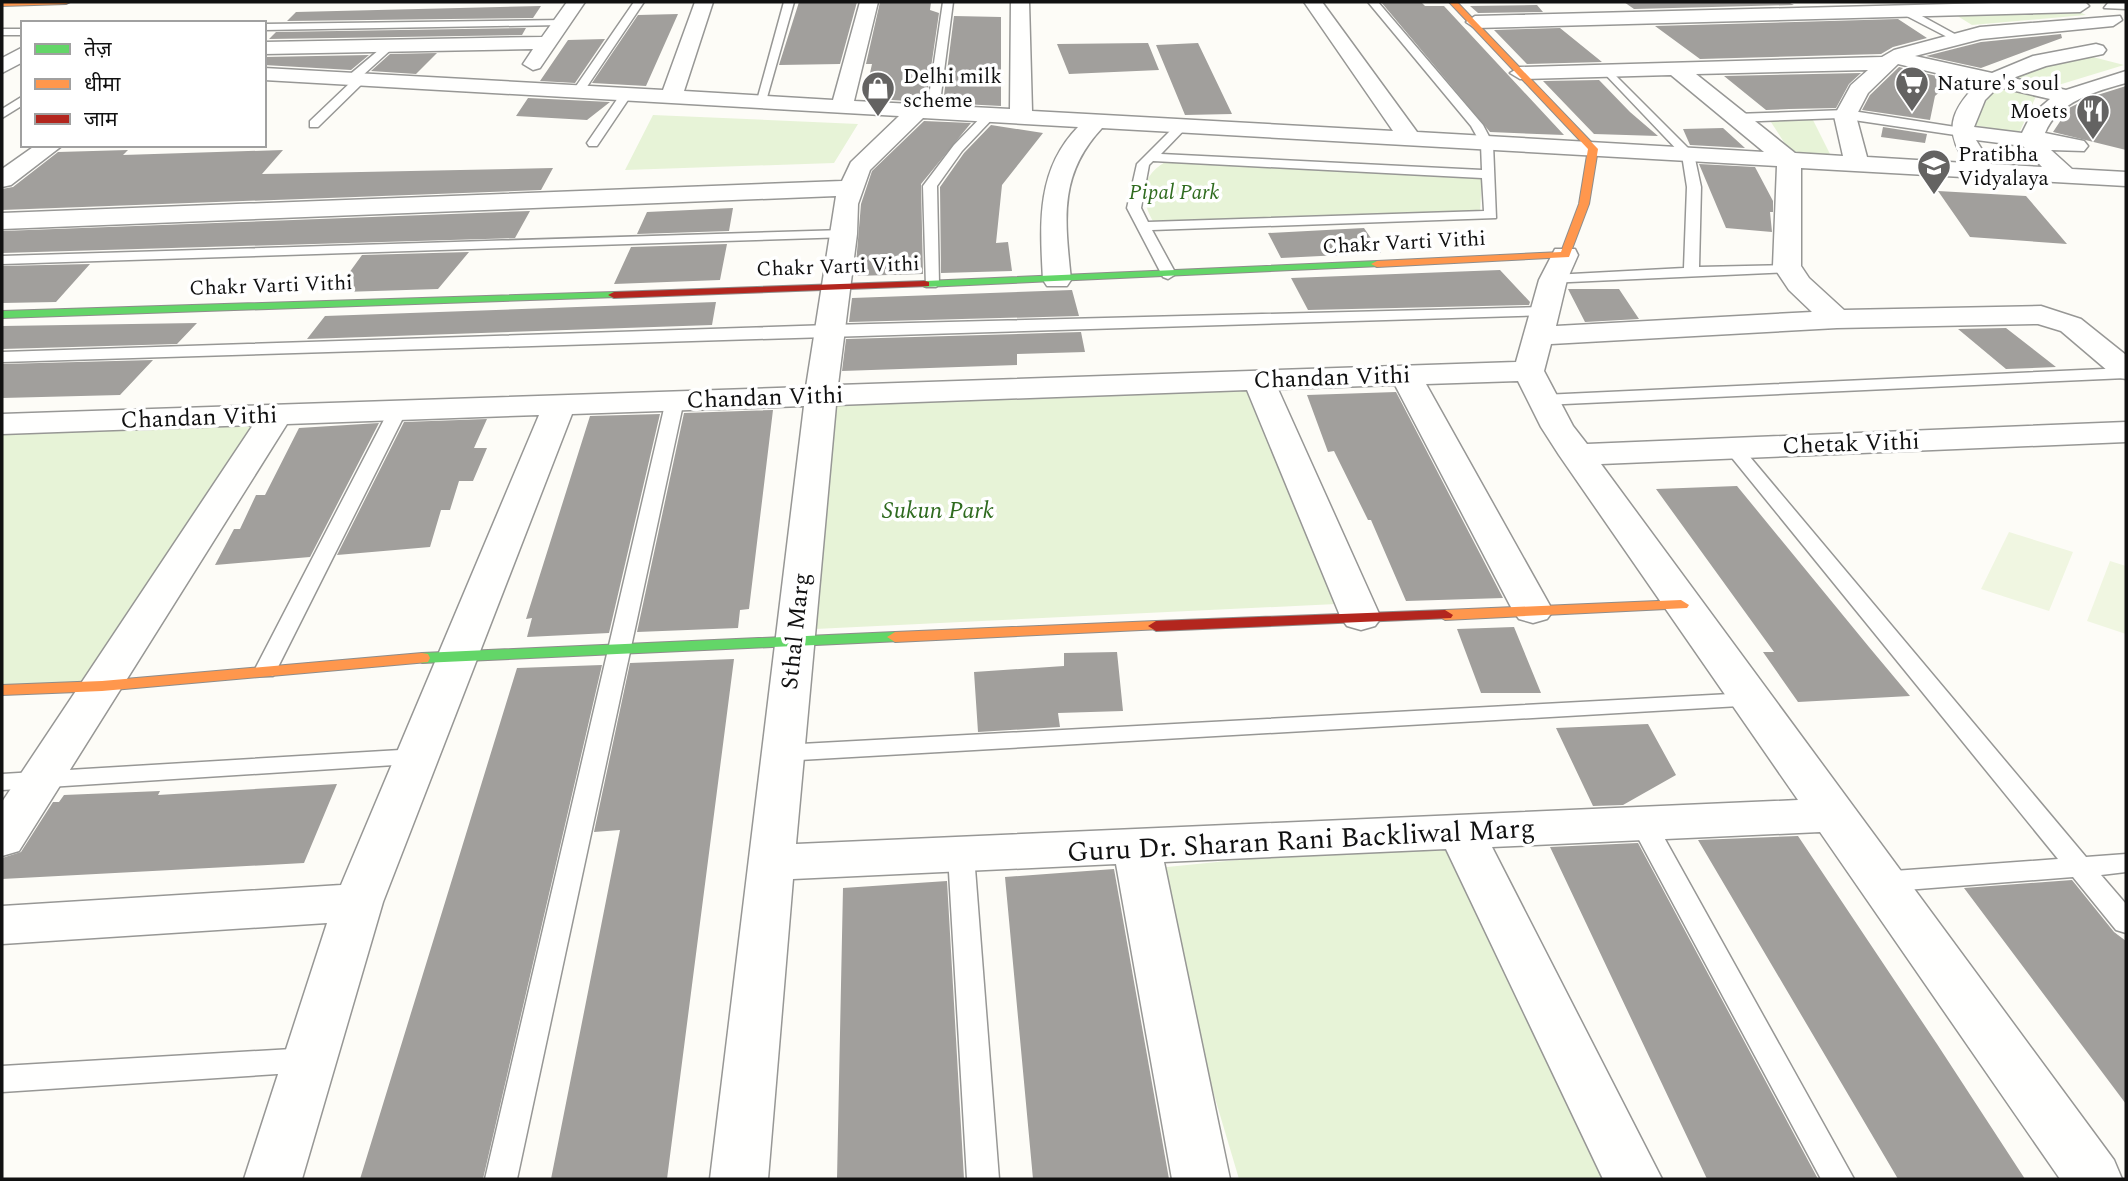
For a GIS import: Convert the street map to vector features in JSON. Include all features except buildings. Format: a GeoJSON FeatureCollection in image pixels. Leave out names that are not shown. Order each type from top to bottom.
{"type":"FeatureCollection","features":[{"type":"Feature","properties":{"kind":"street"},"geometry":{"type":"LineString","coordinates":[[2,4],[66,2]]}},
{"type":"Feature","properties":{"kind":"street"},"geometry":{"type":"LineString","coordinates":[[515,88],[576,2]]}},
{"type":"Feature","properties":{"kind":"street"},"geometry":{"type":"LineString","coordinates":[[671,96],[704,2]]}},
{"type":"Feature","properties":{"kind":"street"},"geometry":{"type":"LineString","coordinates":[[842,106],[869,2]]}},
{"type":"Feature","properties":{"kind":"street"},"geometry":{"type":"LineString","coordinates":[[1020,2],[1021,116]]}},
{"type":"Feature","properties":{"kind":"street"},"geometry":{"type":"LineString","coordinates":[[1313,2],[1410,139]]}},
{"type":"Feature","properties":{"kind":"street"},"geometry":{"type":"LineString","coordinates":[[1453,2],[1475,22],[1593,149],[1591,177],[1582,216],[1545,326],[1576,455],[2094,1179]]}},
{"type":"Feature","properties":{"kind":"street"},"geometry":{"type":"LineString","coordinates":[[1809,2],[1858,30]]}},
{"type":"Feature","properties":{"kind":"street"},"geometry":{"type":"LineString","coordinates":[[1475,22],[1905,11],[2109,10]]}},
{"type":"Feature","properties":{"kind":"street"},"geometry":{"type":"LineString","coordinates":[[1857,164],[1845,115],[1859,90],[1893,58],[1957,38],[2036,26],[2109,10]]}},
{"type":"Feature","properties":{"kind":"street"},"geometry":{"type":"LineString","coordinates":[[2036,26],[2126,61]]}},
{"type":"Feature","properties":{"kind":"street"},"geometry":{"type":"LineString","coordinates":[[1878,42],[1893,58]]}},
{"type":"Feature","properties":{"kind":"street"},"geometry":{"type":"LineString","coordinates":[[266,48],[548,43]]}},
{"type":"Feature","properties":{"kind":"street"},"geometry":{"type":"LineString","coordinates":[[1496,46],[1524,45]]}},
{"type":"Feature","properties":{"kind":"street"},"geometry":{"type":"LineString","coordinates":[[1983,170],[1962,132],[1974,97],[1992,79],[2025,67],[2096,50]]}},
{"type":"Feature","properties":{"kind":"street"},"geometry":{"type":"LineString","coordinates":[[2,54],[21,53]]}},
{"type":"Feature","properties":{"kind":"street"},"geometry":{"type":"LineString","coordinates":[[2,67],[21,54]]}},
{"type":"Feature","properties":{"kind":"street"},"geometry":{"type":"LineString","coordinates":[[1520,73],[1893,58],[2066,96]]}},
{"type":"Feature","properties":{"kind":"street"},"geometry":{"type":"LineString","coordinates":[[1675,68],[1789,160]]}},
{"type":"Feature","properties":{"kind":"street"},"geometry":{"type":"LineString","coordinates":[[266,74],[2126,179]]}},
{"type":"Feature","properties":{"kind":"street"},"geometry":{"type":"LineString","coordinates":[[2067,177],[2041,155],[2032,141],[2035,129],[2044,116],[2066,96],[2126,76]]}},
{"type":"Feature","properties":{"kind":"street","name":"Sthal Marg"},"geometry":{"type":"LineString","coordinates":[[739,1179],[793,641],[821,395],[844,234],[845,204],[859,167],[926,110]]}},
{"type":"Feature","properties":{"kind":"street"},"geometry":{"type":"LineString","coordinates":[[1057,280],[1051,205],[1058,172],[1078,138],[1097,120]]}},
{"type":"Feature","properties":{"kind":"street"},"geometry":{"type":"LineString","coordinates":[[1962,132],[2076,146]]}},
{"type":"Feature","properties":{"kind":"street"},"geometry":{"type":"LineString","coordinates":[[2,180],[49,147]]}},
{"type":"Feature","properties":{"kind":"street"},"geometry":{"type":"LineString","coordinates":[[1789,160],[1788,268],[1799,284],[1837,319]]}},
{"type":"Feature","properties":{"kind":"street"},"geometry":{"type":"LineString","coordinates":[[2,221],[851,188]]}},
{"type":"Feature","properties":{"kind":"street","name":"Chakr Varti Vithi"},"geometry":{"type":"LineString","coordinates":[[2,315],[1168,274],[1545,326]]}},
{"type":"Feature","properties":{"kind":"street","name":"Chandan Vithi"},"geometry":{"type":"LineString","coordinates":[[2,424],[1405,375],[1545,326],[2053,317],[2071,326],[2126,371]]}},
{"type":"Feature","properties":{"kind":"street"},"geometry":{"type":"LineString","coordinates":[[1405,375],[1533,611]]}},
{"type":"Feature","properties":{"kind":"street"},"geometry":{"type":"LineString","coordinates":[[1258,380],[1361,618]]}},
{"type":"Feature","properties":{"kind":"street"},"geometry":{"type":"LineString","coordinates":[[273,1179],[358,902],[560,404]]}},
{"type":"Feature","properties":{"kind":"street"},"geometry":{"type":"LineString","coordinates":[[2,839],[21,781],[102,686],[277,414]]}},
{"type":"Feature","properties":{"kind":"street","name":"Chetak Vithi"},"geometry":{"type":"LineString","coordinates":[[1576,455],[2126,432]]}},
{"type":"Feature","properties":{"kind":"street"},"geometry":{"type":"LineString","coordinates":[[2,690],[102,686],[458,654],[1681,605]]}},
{"type":"Feature","properties":{"kind":"street","name":"Guru Dr. Sharan Rani Backliwal Marg"},"geometry":{"type":"LineString","coordinates":[[771,863],[1832,815]]}},
{"type":"Feature","properties":{"kind":"street"},"geometry":{"type":"LineString","coordinates":[[1461,832],[1633,1179]]}},
{"type":"Feature","properties":{"kind":"street"},"geometry":{"type":"LineString","coordinates":[[1137,847],[1200,1179]]}},
{"type":"Feature","properties":{"kind":"street"},"geometry":{"type":"LineString","coordinates":[[2,925],[358,902]]}},
{"type":"Feature","properties":{"kind":"lane"},"geometry":{"type":"LineString","coordinates":[[578,92],[639,2]]}},
{"type":"Feature","properties":{"kind":"lane"},"geometry":{"type":"LineString","coordinates":[[760,101],[789,2]]}},
{"type":"Feature","properties":{"kind":"lane"},"geometry":{"type":"LineString","coordinates":[[926,110],[948,2]]}},
{"type":"Feature","properties":{"kind":"lane"},"geometry":{"type":"LineString","coordinates":[[1143,226],[1491,215],[1487,144],[1471,117],[1373,2]]}},
{"type":"Feature","properties":{"kind":"lane"},"geometry":{"type":"LineString","coordinates":[[1905,11],[1957,38]]}},
{"type":"Feature","properties":{"kind":"lane"},"geometry":{"type":"LineString","coordinates":[[266,27],[562,22]]}},
{"type":"Feature","properties":{"kind":"lane"},"geometry":{"type":"LineString","coordinates":[[2,32],[21,32]]}},
{"type":"Feature","properties":{"kind":"lane"},"geometry":{"type":"LineString","coordinates":[[314,124],[390,46]]}},
{"type":"Feature","properties":{"kind":"lane"},"geometry":{"type":"LineString","coordinates":[[1607,70],[1688,154],[1694,187],[1692,272]]}},
{"type":"Feature","properties":{"kind":"lane"},"geometry":{"type":"LineString","coordinates":[[593,143],[625,94]]}},
{"type":"Feature","properties":{"kind":"lane"},"geometry":{"type":"LineString","coordinates":[[2,114],[21,100]]}},
{"type":"Feature","properties":{"kind":"lane"},"geometry":{"type":"LineString","coordinates":[[931,284],[930,186],[958,148],[991,114]]}},
{"type":"Feature","properties":{"kind":"lane"},"geometry":{"type":"LineString","coordinates":[[1735,118],[1845,115],[1962,132]]}},
{"type":"Feature","properties":{"kind":"lane"},"geometry":{"type":"LineString","coordinates":[[1168,274],[1134,208],[1143,164],[1182,125]]}},
{"type":"Feature","properties":{"kind":"lane"},"geometry":{"type":"LineString","coordinates":[[1150,157],[1489,174]]}},
{"type":"Feature","properties":{"kind":"lane"},"geometry":{"type":"LineString","coordinates":[[2,260],[844,234]]}},
{"type":"Feature","properties":{"kind":"lane"},"geometry":{"type":"LineString","coordinates":[[1545,326],[1692,272],[1788,268]]}},
{"type":"Feature","properties":{"kind":"lane"},"geometry":{"type":"LineString","coordinates":[[2,357],[830,330],[1545,326],[2126,371]]}},
{"type":"Feature","properties":{"kind":"lane"},"geometry":{"type":"LineString","coordinates":[[501,1179],[675,400]]}},
{"type":"Feature","properties":{"kind":"lane"},"geometry":{"type":"LineString","coordinates":[[265,671],[398,410]]}},
{"type":"Feature","properties":{"kind":"lane"},"geometry":{"type":"LineString","coordinates":[[1734,449],[2126,923]]}},
{"type":"Feature","properties":{"kind":"lane"},"geometry":{"type":"LineString","coordinates":[[782,753],[1749,700]]}},
{"type":"Feature","properties":{"kind":"lane"},"geometry":{"type":"LineString","coordinates":[[21,781],[417,757]]}},
{"type":"Feature","properties":{"kind":"lane"},"geometry":{"type":"LineString","coordinates":[[1643,823],[1838,1179]]}},
{"type":"Feature","properties":{"kind":"lane"},"geometry":{"type":"LineString","coordinates":[[961,855],[983,1179]]}},
{"type":"Feature","properties":{"kind":"lane"},"geometry":{"type":"LineString","coordinates":[[1880,882],[2126,863]]}},
{"type":"Feature","properties":{"kind":"lane"},"geometry":{"type":"LineString","coordinates":[[2,1079],[309,1060]]}},
{"type":"Feature","properties":{"kind":"green space"},"geometry":{"type":"Polygon","coordinates":[[[2073,9],[2086,15],[1972,25],[1951,12],[2073,9]]]}},
{"type":"Feature","properties":{"kind":"green space"},"geometry":{"type":"Polygon","coordinates":[[[2085,55],[2124,65],[2042,90],[2002,78],[2085,55]]]}},
{"type":"Feature","properties":{"kind":"green space"},"geometry":{"type":"Polygon","coordinates":[[[1995,85],[2038,92],[2019,133],[1973,125],[1995,85]]]}},
{"type":"Feature","properties":{"kind":"green space"},"geometry":{"type":"Polygon","coordinates":[[[653,115],[858,124],[834,163],[625,170],[653,115]]]}},
{"type":"Feature","properties":{"kind":"green space"},"geometry":{"type":"Polygon","coordinates":[[[1812,118],[1832,158],[1793,156],[1769,119],[1812,118]]]}},
{"type":"Feature","properties":{"kind":"green space","name":"Pipal Park"},"geometry":{"type":"Polygon","coordinates":[[[1165,162],[1482,177],[1480,213],[1154,223],[1146,206],[1144,190],[1150,175],[1165,162]]]}},
{"type":"Feature","properties":{"kind":"green space","name":"Sukun Park"},"geometry":{"type":"Polygon","coordinates":[[[1253,385],[1336,604],[815,629],[832,401],[1253,385]]]}},
{"type":"Feature","properties":{"kind":"green space"},"geometry":{"type":"Polygon","coordinates":[[[277,414],[102,686],[2,690],[2,424],[277,414]]]}},
{"type":"Feature","properties":{"kind":"green space"},"geometry":{"type":"Polygon","coordinates":[[[2009,532],[2073,552],[2049,611],[1981,589],[2009,532]]]}},
{"type":"Feature","properties":{"kind":"green space"},"geometry":{"type":"Polygon","coordinates":[[[2110,561],[2126,566],[2126,634],[2087,621],[2110,561]]]}},
{"type":"Feature","properties":{"kind":"green space"},"geometry":{"type":"Polygon","coordinates":[[[1460,838],[1626,1179],[1239,1179],[1147,869],[1460,838]]]}},
{"type":"Feature","properties":{"kind":"traffic: fast"},"geometry":{"type":"LineString","coordinates":[[925,284],[1377,264]]}},
{"type":"Feature","properties":{"kind":"traffic: fast"},"geometry":{"type":"LineString","coordinates":[[2,315],[614,295]]}},
{"type":"Feature","properties":{"kind":"traffic: fast"},"geometry":{"type":"LineString","coordinates":[[422,658],[895,637]]}},
{"type":"Feature","properties":{"kind":"traffic: slow"},"geometry":{"type":"LineString","coordinates":[[2,4],[66,2]]}},
{"type":"Feature","properties":{"kind":"traffic: slow"},"geometry":{"type":"LineString","coordinates":[[1377,264],[1565,255],[1584,204],[1593,149],[1453,2]]}},
{"type":"Feature","properties":{"kind":"traffic: slow"},"geometry":{"type":"LineString","coordinates":[[1445,615],[1681,605]]}},
{"type":"Feature","properties":{"kind":"traffic: slow"},"geometry":{"type":"LineString","coordinates":[[895,637],[1156,626]]}},
{"type":"Feature","properties":{"kind":"traffic: slow"},"geometry":{"type":"LineString","coordinates":[[2,690],[102,686],[422,658]]}},
{"type":"Feature","properties":{"kind":"traffic: jam"},"geometry":{"type":"LineString","coordinates":[[614,295],[925,284]]}},
{"type":"Feature","properties":{"kind":"traffic: jam"},"geometry":{"type":"LineString","coordinates":[[1156,626],[1445,615]]}},
{"type":"Feature","properties":{"kind":"place","name":"Nature's soul"},"geometry":{"type":"Point","coordinates":[1912,113]}},
{"type":"Feature","properties":{"kind":"place","name":"Delhi milk scheme"},"geometry":{"type":"Point","coordinates":[878,118]}},
{"type":"Feature","properties":{"kind":"place","name":"Moets"},"geometry":{"type":"Point","coordinates":[2093,141]}},
{"type":"Feature","properties":{"kind":"place","name":"Pratibha Vidyalaya"},"geometry":{"type":"Point","coordinates":[1934,196]}}]}
